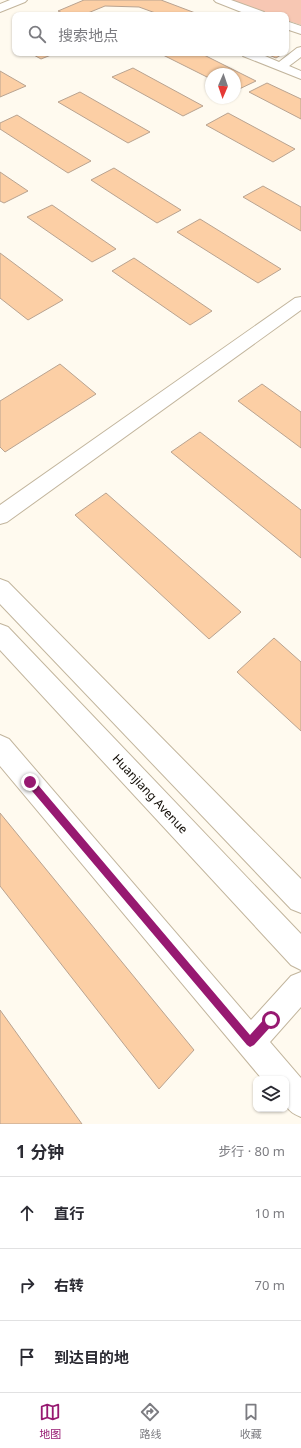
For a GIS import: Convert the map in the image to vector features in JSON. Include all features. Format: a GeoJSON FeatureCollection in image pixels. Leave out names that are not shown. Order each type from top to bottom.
{"type":"FeatureCollection","features":[{"type":"Feature","properties":{"kind":"main road"},"geometry":{"type":"LineString","coordinates":[[0,8],[21,0]]}},
{"type":"Feature","properties":{"kind":"main road"},"geometry":{"type":"LineString","coordinates":[[220,0],[252,12]]}},
{"type":"Feature","properties":{"kind":"main road"},"geometry":{"type":"LineString","coordinates":[[289,26],[301,30]]}},
{"type":"Feature","properties":{"kind":"main road"},"geometry":{"type":"LineString","coordinates":[[0,589],[301,899]]}},
{"type":"Feature","properties":{"kind":"main road","name":"Huanjiang Avenue"},"geometry":{"type":"LineString","coordinates":[[0,634],[301,955]]}},
{"type":"Feature","properties":{"kind":"street"},"geometry":{"type":"LineString","coordinates":[[280,66],[301,51]]}},
{"type":"Feature","properties":{"kind":"street"},"geometry":{"type":"LineString","coordinates":[[255,56],[301,75]]}},
{"type":"Feature","properties":{"kind":"street"},"geometry":{"type":"LineString","coordinates":[[0,516],[301,302]]}},
{"type":"Feature","properties":{"kind":"street"},"geometry":{"type":"LineString","coordinates":[[0,747],[279,1076]]}},
{"type":"Feature","properties":{"kind":"street"},"geometry":{"type":"LineString","coordinates":[[250,1042],[301,986]]}},
{"type":"Feature","properties":{"kind":"street"},"geometry":{"type":"LineString","coordinates":[[289,1088],[301,1102]]}},
{"type":"Feature","properties":{"kind":"shaded area"},"geometry":{"type":"Polygon","coordinates":[[[231,0],[301,0],[301,25],[289,21],[289,12],[265,12],[231,0]]]}},
{"type":"Feature","properties":{"kind":"building"},"geometry":{"type":"Polygon","coordinates":[[[84,0],[161,0],[193,12],[153,12],[139,7],[105,6],[90,12],[58,11],[84,0]]]}},
{"type":"Feature","properties":{"kind":"building"},"geometry":{"type":"Polygon","coordinates":[[[36,56],[48,56],[41,59],[36,56]]]}},
{"type":"Feature","properties":{"kind":"building"},"geometry":{"type":"Polygon","coordinates":[[[165,56],[206,56],[230,68],[205,68],[205,76],[165,56]]]}},
{"type":"Feature","properties":{"kind":"building"},"geometry":{"type":"Polygon","coordinates":[[[133,68],[203,106],[183,116],[112,77],[133,68]]]}},
{"type":"Feature","properties":{"kind":"building"},"geometry":{"type":"Polygon","coordinates":[[[0,71],[26,86],[0,97],[0,71]]]}},
{"type":"Feature","properties":{"kind":"building"},"geometry":{"type":"Polygon","coordinates":[[[241,74],[256,81],[241,88],[241,74]]]}},
{"type":"Feature","properties":{"kind":"building"},"geometry":{"type":"Polygon","coordinates":[[[267,83],[301,99],[301,119],[249,92],[267,83]]]}},
{"type":"Feature","properties":{"kind":"building"},"geometry":{"type":"Polygon","coordinates":[[[80,92],[150,132],[128,143],[58,102],[80,92]]]}},
{"type":"Feature","properties":{"kind":"building"},"geometry":{"type":"Polygon","coordinates":[[[228,113],[295,149],[273,162],[206,125],[228,113]]]}},
{"type":"Feature","properties":{"kind":"building"},"geometry":{"type":"Polygon","coordinates":[[[17,115],[91,161],[68,173],[0,129],[0,123],[17,115]]]}},
{"type":"Feature","properties":{"kind":"building"},"geometry":{"type":"Polygon","coordinates":[[[114,168],[181,210],[157,223],[91,180],[114,168]]]}},
{"type":"Feature","properties":{"kind":"building"},"geometry":{"type":"Polygon","coordinates":[[[0,172],[28,191],[4,203],[0,201],[0,172]]]}},
{"type":"Feature","properties":{"kind":"building"},"geometry":{"type":"Polygon","coordinates":[[[263,186],[301,207],[301,231],[243,197],[263,186]]]}},
{"type":"Feature","properties":{"kind":"building"},"geometry":{"type":"Polygon","coordinates":[[[52,205],[116,249],[92,262],[27,217],[52,205]]]}},
{"type":"Feature","properties":{"kind":"building"},"geometry":{"type":"Polygon","coordinates":[[[200,219],[281,269],[258,283],[177,232],[200,219]]]}},
{"type":"Feature","properties":{"kind":"building"},"geometry":{"type":"Polygon","coordinates":[[[0,253],[63,300],[28,320],[0,298],[0,253]]]}},
{"type":"Feature","properties":{"kind":"building"},"geometry":{"type":"Polygon","coordinates":[[[134,258],[212,311],[190,325],[112,271],[134,258]]]}},
{"type":"Feature","properties":{"kind":"building"},"geometry":{"type":"Polygon","coordinates":[[[60,364],[96,394],[5,452],[0,447],[0,401],[60,364]]]}},
{"type":"Feature","properties":{"kind":"building"},"geometry":{"type":"Polygon","coordinates":[[[262,384],[301,412],[301,448],[238,401],[262,384]]]}},
{"type":"Feature","properties":{"kind":"building"},"geometry":{"type":"Polygon","coordinates":[[[200,432],[301,510],[301,558],[171,452],[200,432]]]}},
{"type":"Feature","properties":{"kind":"building"},"geometry":{"type":"Polygon","coordinates":[[[106,493],[241,612],[209,639],[75,515],[106,493]]]}},
{"type":"Feature","properties":{"kind":"building"},"geometry":{"type":"Polygon","coordinates":[[[274,638],[301,662],[301,731],[237,672],[274,638]]]}},
{"type":"Feature","properties":{"kind":"building"},"geometry":{"type":"Polygon","coordinates":[[[0,813],[194,1050],[159,1089],[0,886],[0,813]]]}},
{"type":"Feature","properties":{"kind":"building"},"geometry":{"type":"Polygon","coordinates":[[[0,1010],[82,1124],[0,1124],[0,1010]]]}},
{"type":"Feature","properties":{"kind":"route"},"geometry":{"type":"LineString","coordinates":[[30,782],[250,1042],[271,1020]]}}]}
